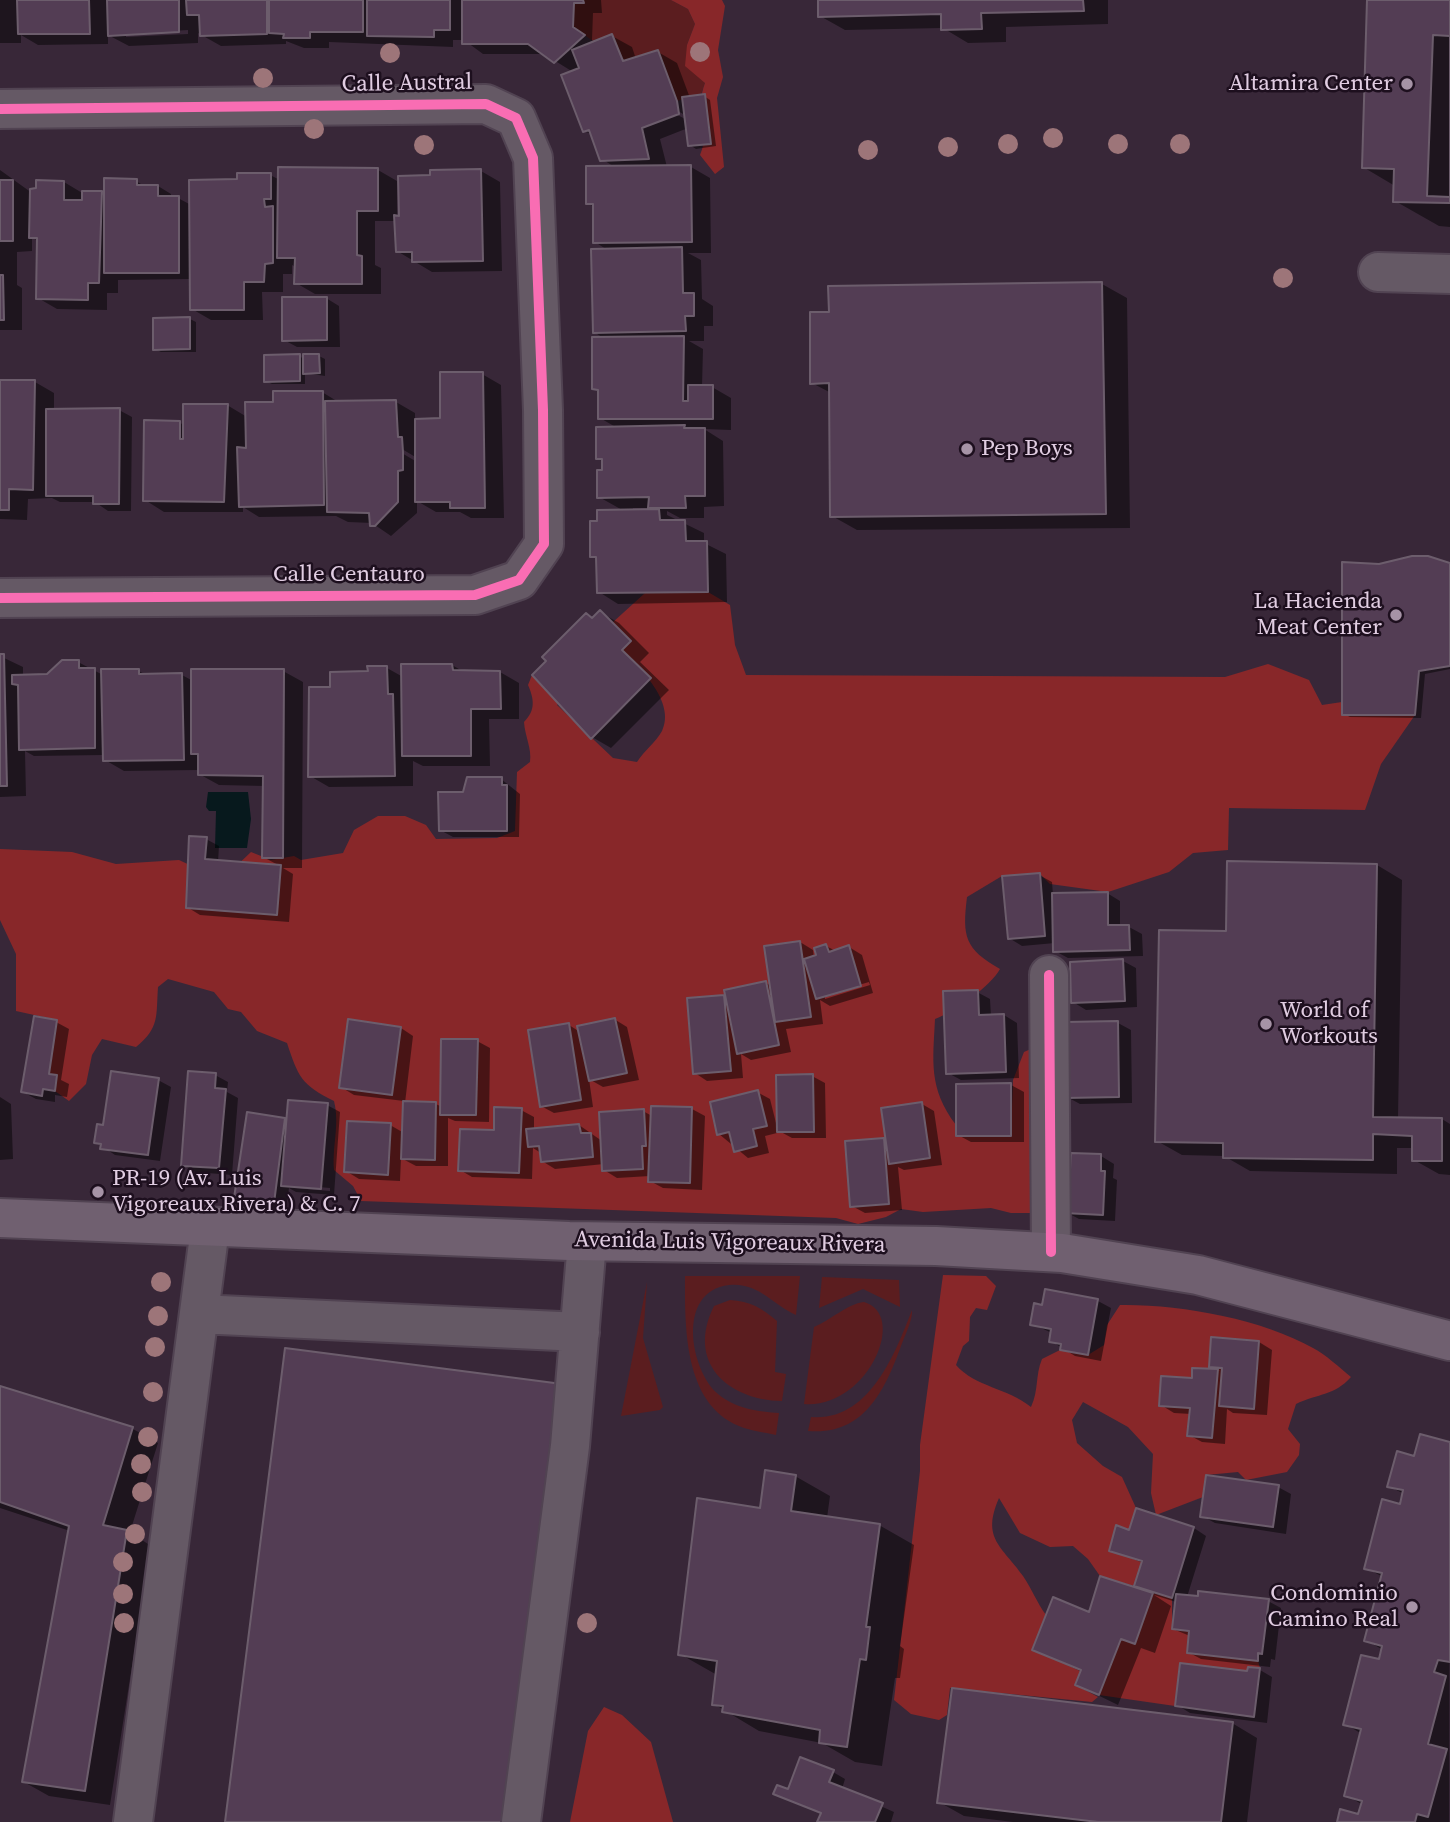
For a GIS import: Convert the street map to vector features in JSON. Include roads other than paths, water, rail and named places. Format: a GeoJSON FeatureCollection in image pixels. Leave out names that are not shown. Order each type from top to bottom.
{"type":"FeatureCollection","features":[{"type":"Feature","properties":{"kind":"main road","name":"Avenida Luis Vigoreaux Rivera"},"geometry":{"type":"LineString","coordinates":[[0,1218],[587,1242],[936,1246],[1051,1252],[1199,1275],[1450,1341]]}},
{"type":"Feature","properties":{"kind":"street","name":"Calle Austral"},"geometry":{"type":"LineString","coordinates":[[0,109],[486,104],[516,118],[533,158],[543,410]]}},
{"type":"Feature","properties":{"kind":"street"},"geometry":{"type":"LineString","coordinates":[[1378,272],[1450,274]]}},
{"type":"Feature","properties":{"kind":"street","name":"Calle Centauro"},"geometry":{"type":"LineString","coordinates":[[0,598],[475,595],[519,580],[544,544],[543,410]]}},
{"type":"Feature","properties":{"kind":"street"},"geometry":{"type":"LineString","coordinates":[[1049,975],[1051,1252]]}},
{"type":"Feature","properties":{"kind":"street"},"geometry":{"type":"LineString","coordinates":[[133,1822],[211,1228]]}},
{"type":"Feature","properties":{"kind":"street"},"geometry":{"type":"LineString","coordinates":[[521,1822],[570,1447],[587,1242]]}},
{"type":"Feature","properties":{"kind":"street"},"geometry":{"type":"LineString","coordinates":[[199,1314],[580,1332]]}},
{"type":"Feature","properties":{"kind":"place","name":"Altamira Center"},"geometry":{"type":"Point","coordinates":[1407,84]}},
{"type":"Feature","properties":{"kind":"place","name":"Pep Boys"},"geometry":{"type":"Point","coordinates":[967,449]}},
{"type":"Feature","properties":{"kind":"place","name":"La Hacienda Meat Center"},"geometry":{"type":"Point","coordinates":[1396,615]}},
{"type":"Feature","properties":{"kind":"place","name":"World of Workouts"},"geometry":{"type":"Point","coordinates":[1266,1024]}},
{"type":"Feature","properties":{"kind":"place","name":"PR-19 (Av. Luis Vigoreaux Rivera) & C. 7"},"geometry":{"type":"Point","coordinates":[98,1192]}},
{"type":"Feature","properties":{"kind":"place","name":"Condominio Camino Real"},"geometry":{"type":"Point","coordinates":[1412,1607]}}]}
